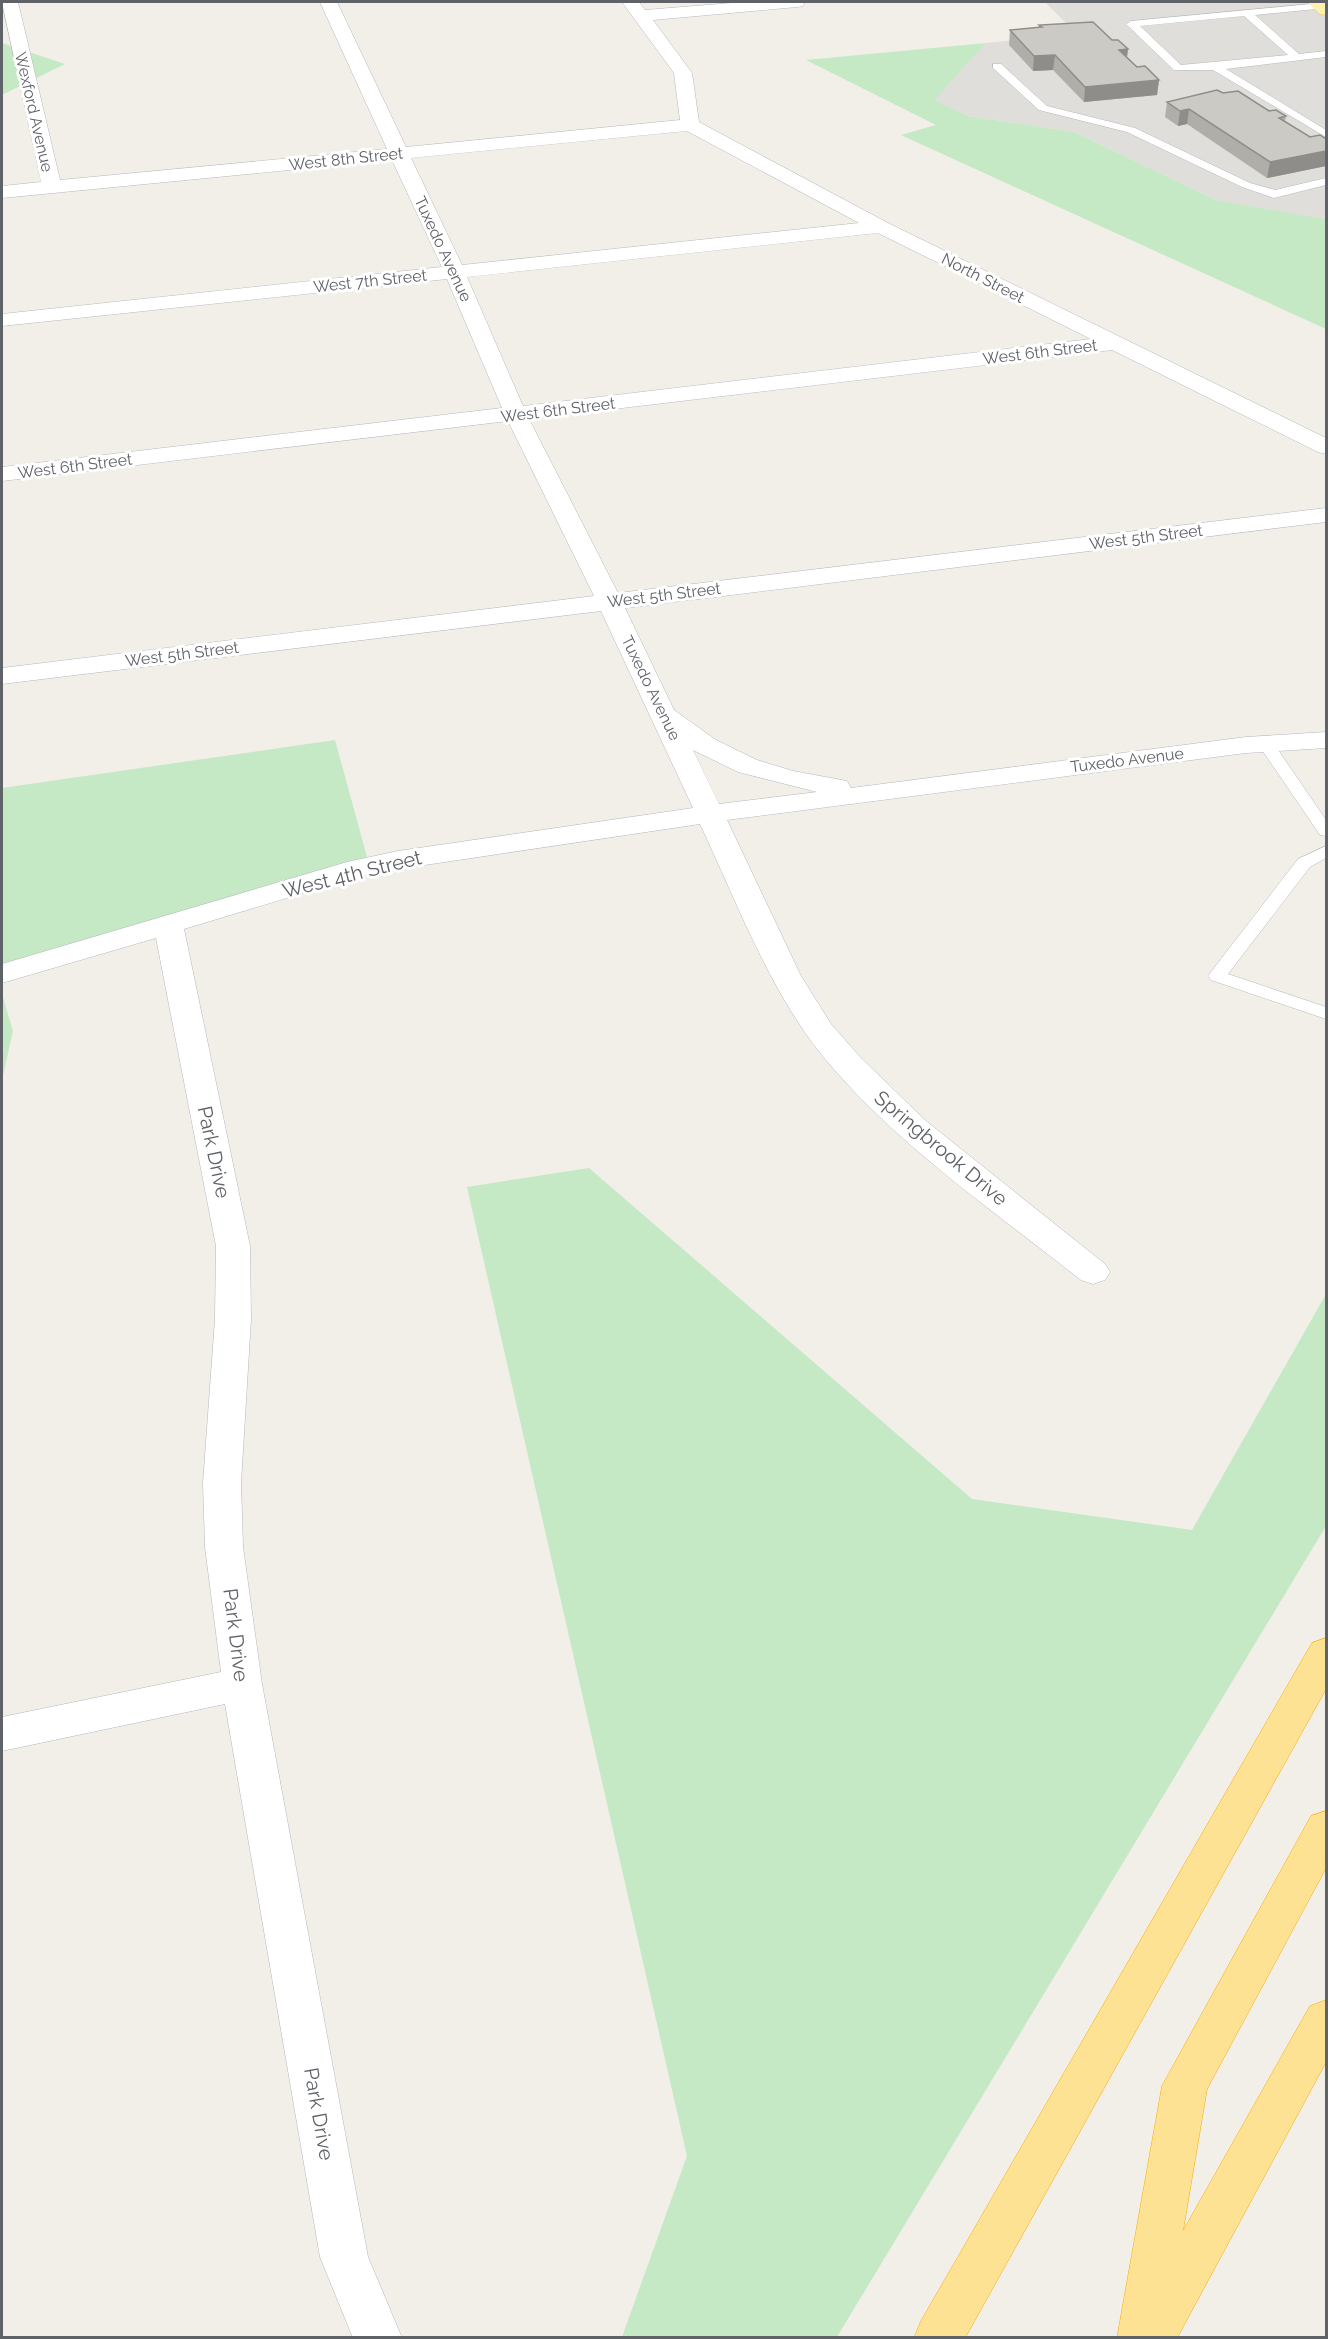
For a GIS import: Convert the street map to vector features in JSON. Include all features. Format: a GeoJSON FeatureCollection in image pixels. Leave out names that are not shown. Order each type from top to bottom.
{"type":"FeatureCollection","features":[{"type":"Feature","properties":{"kind":"highway"},"geometry":{"type":"LineString","coordinates":[[938,2337],[1326,1654]]}},
{"type":"Feature","properties":{"kind":"highway"},"geometry":{"type":"LineString","coordinates":[[1141,2337],[1185,2086],[1326,1829]]}},
{"type":"Feature","properties":{"kind":"highway"},"geometry":{"type":"LineString","coordinates":[[1150,2337],[1326,2020]]}},
{"type":"Feature","properties":{"kind":"street","name":"Wexford Avenue"},"geometry":{"type":"LineString","coordinates":[[9,2],[52,188]]}},
{"type":"Feature","properties":{"kind":"street","name":"Tuxedo Avenue"},"geometry":{"type":"LineString","coordinates":[[328,2],[400,153],[516,415],[610,602],[711,814],[1266,744],[1326,740]]}},
{"type":"Feature","properties":{"kind":"street"},"geometry":{"type":"LineString","coordinates":[[635,9],[796,2]]}},
{"type":"Feature","properties":{"kind":"street"},"geometry":{"type":"LineString","coordinates":[[635,9],[683,73],[690,124]]}},
{"type":"Feature","properties":{"kind":"street","name":"West 8th Street"},"geometry":{"type":"LineString","coordinates":[[2,192],[690,124]]}},
{"type":"Feature","properties":{"kind":"street","name":"North Street"},"geometry":{"type":"LineString","coordinates":[[690,124],[881,227],[1326,447]]}},
{"type":"Feature","properties":{"kind":"street","name":"West 7th Street"},"geometry":{"type":"LineString","coordinates":[[2,321],[881,227]]}},
{"type":"Feature","properties":{"kind":"street","name":"West 6th Street"},"geometry":{"type":"LineString","coordinates":[[2,474],[1114,343]]}},
{"type":"Feature","properties":{"kind":"street","name":"West 5th Street"},"geometry":{"type":"LineString","coordinates":[[2,676],[1326,515]]}},
{"type":"Feature","properties":{"kind":"street"},"geometry":{"type":"LineString","coordinates":[[659,704],[678,725],[711,750],[750,767],[803,782],[851,790],[905,789]]}},
{"type":"Feature","properties":{"kind":"street","name":"West 4th Street"},"geometry":{"type":"LineString","coordinates":[[2,974],[347,871],[398,860],[711,814]]}},
{"type":"Feature","properties":{"kind":"street","name":"Springbrook Drive"},"geometry":{"type":"LineString","coordinates":[[711,814],[786,976],[818,1029],[855,1072],[904,1122],[1093,1272]]}},
{"type":"Feature","properties":{"kind":"street","name":"Park Drive"},"geometry":{"type":"LineString","coordinates":[[168,925],[233,1246],[233,1319],[222,1483],[224,1547],[242,1684],[344,2257],[378,2337]]}},
{"type":"Feature","properties":{"kind":"street"},"geometry":{"type":"LineString","coordinates":[[2,1734],[242,1684]]}},
{"type":"Feature","properties":{"kind":"lane"},"geometry":{"type":"LineString","coordinates":[[1322,6],[1131,24],[1178,68],[1215,67],[1326,54]]}},
{"type":"Feature","properties":{"kind":"lane"},"geometry":{"type":"LineString","coordinates":[[1246,13],[1296,57]]}},
{"type":"Feature","properties":{"kind":"lane"},"geometry":{"type":"LineString","coordinates":[[997,66],[1043,108],[1131,130],[1246,185],[1274,194],[1326,182]]}},
{"type":"Feature","properties":{"kind":"lane"},"geometry":{"type":"LineString","coordinates":[[1215,67],[1326,135]]}},
{"type":"Feature","properties":{"kind":"lane"},"geometry":{"type":"LineString","coordinates":[[1266,744],[1326,831]]}},
{"type":"Feature","properties":{"kind":"lane"},"geometry":{"type":"LineString","coordinates":[[1326,851],[1304,863],[1217,976],[1326,1014]]}},
{"type":"Feature","properties":{"kind":"shaded area"},"geometry":{"type":"Polygon","coordinates":[[[1045,2],[1326,2],[1326,219],[1216,200],[1074,132],[968,116],[933,100],[986,43],[1077,34],[1045,2]]]}},
{"type":"Feature","properties":{"kind":"green space"},"geometry":{"type":"Polygon","coordinates":[[[2,43],[65,64],[2,95],[2,43]]]}},
{"type":"Feature","properties":{"kind":"green space"},"geometry":{"type":"Polygon","coordinates":[[[986,43],[934,100],[968,116],[1074,132],[1216,200],[1326,219],[1326,329],[901,135],[936,125],[806,60],[986,43]]]}},
{"type":"Feature","properties":{"kind":"green space"},"geometry":{"type":"Polygon","coordinates":[[[335,740],[367,857],[2,973],[2,788],[335,740]]]}},
{"type":"Feature","properties":{"kind":"green space"},"geometry":{"type":"Polygon","coordinates":[[[2,994],[13,1031],[2,1080],[2,994]]]}},
{"type":"Feature","properties":{"kind":"green space"},"geometry":{"type":"Polygon","coordinates":[[[589,1168],[972,1499],[1192,1530],[1326,1294],[1326,1526],[837,2337],[622,2337],[687,2156],[467,1187],[589,1168]]]}},
{"type":"Feature","properties":{"kind":"building"},"geometry":{"type":"Polygon","coordinates":[[[1093,22],[1112,40],[1118,40],[1128,49],[1119,50],[1137,67],[1145,66],[1159,80],[1085,87],[1055,55],[1034,56],[1010,30],[1042,27],[1039,25],[1093,22]]]}},
{"type":"Feature","properties":{"kind":"building"},"geometry":{"type":"Polygon","coordinates":[[[1217,90],[1223,93],[1238,91],[1269,111],[1276,110],[1286,116],[1279,118],[1310,137],[1320,135],[1326,139],[1326,151],[1270,162],[1189,109],[1180,111],[1167,102],[1217,90]]]}}]}
